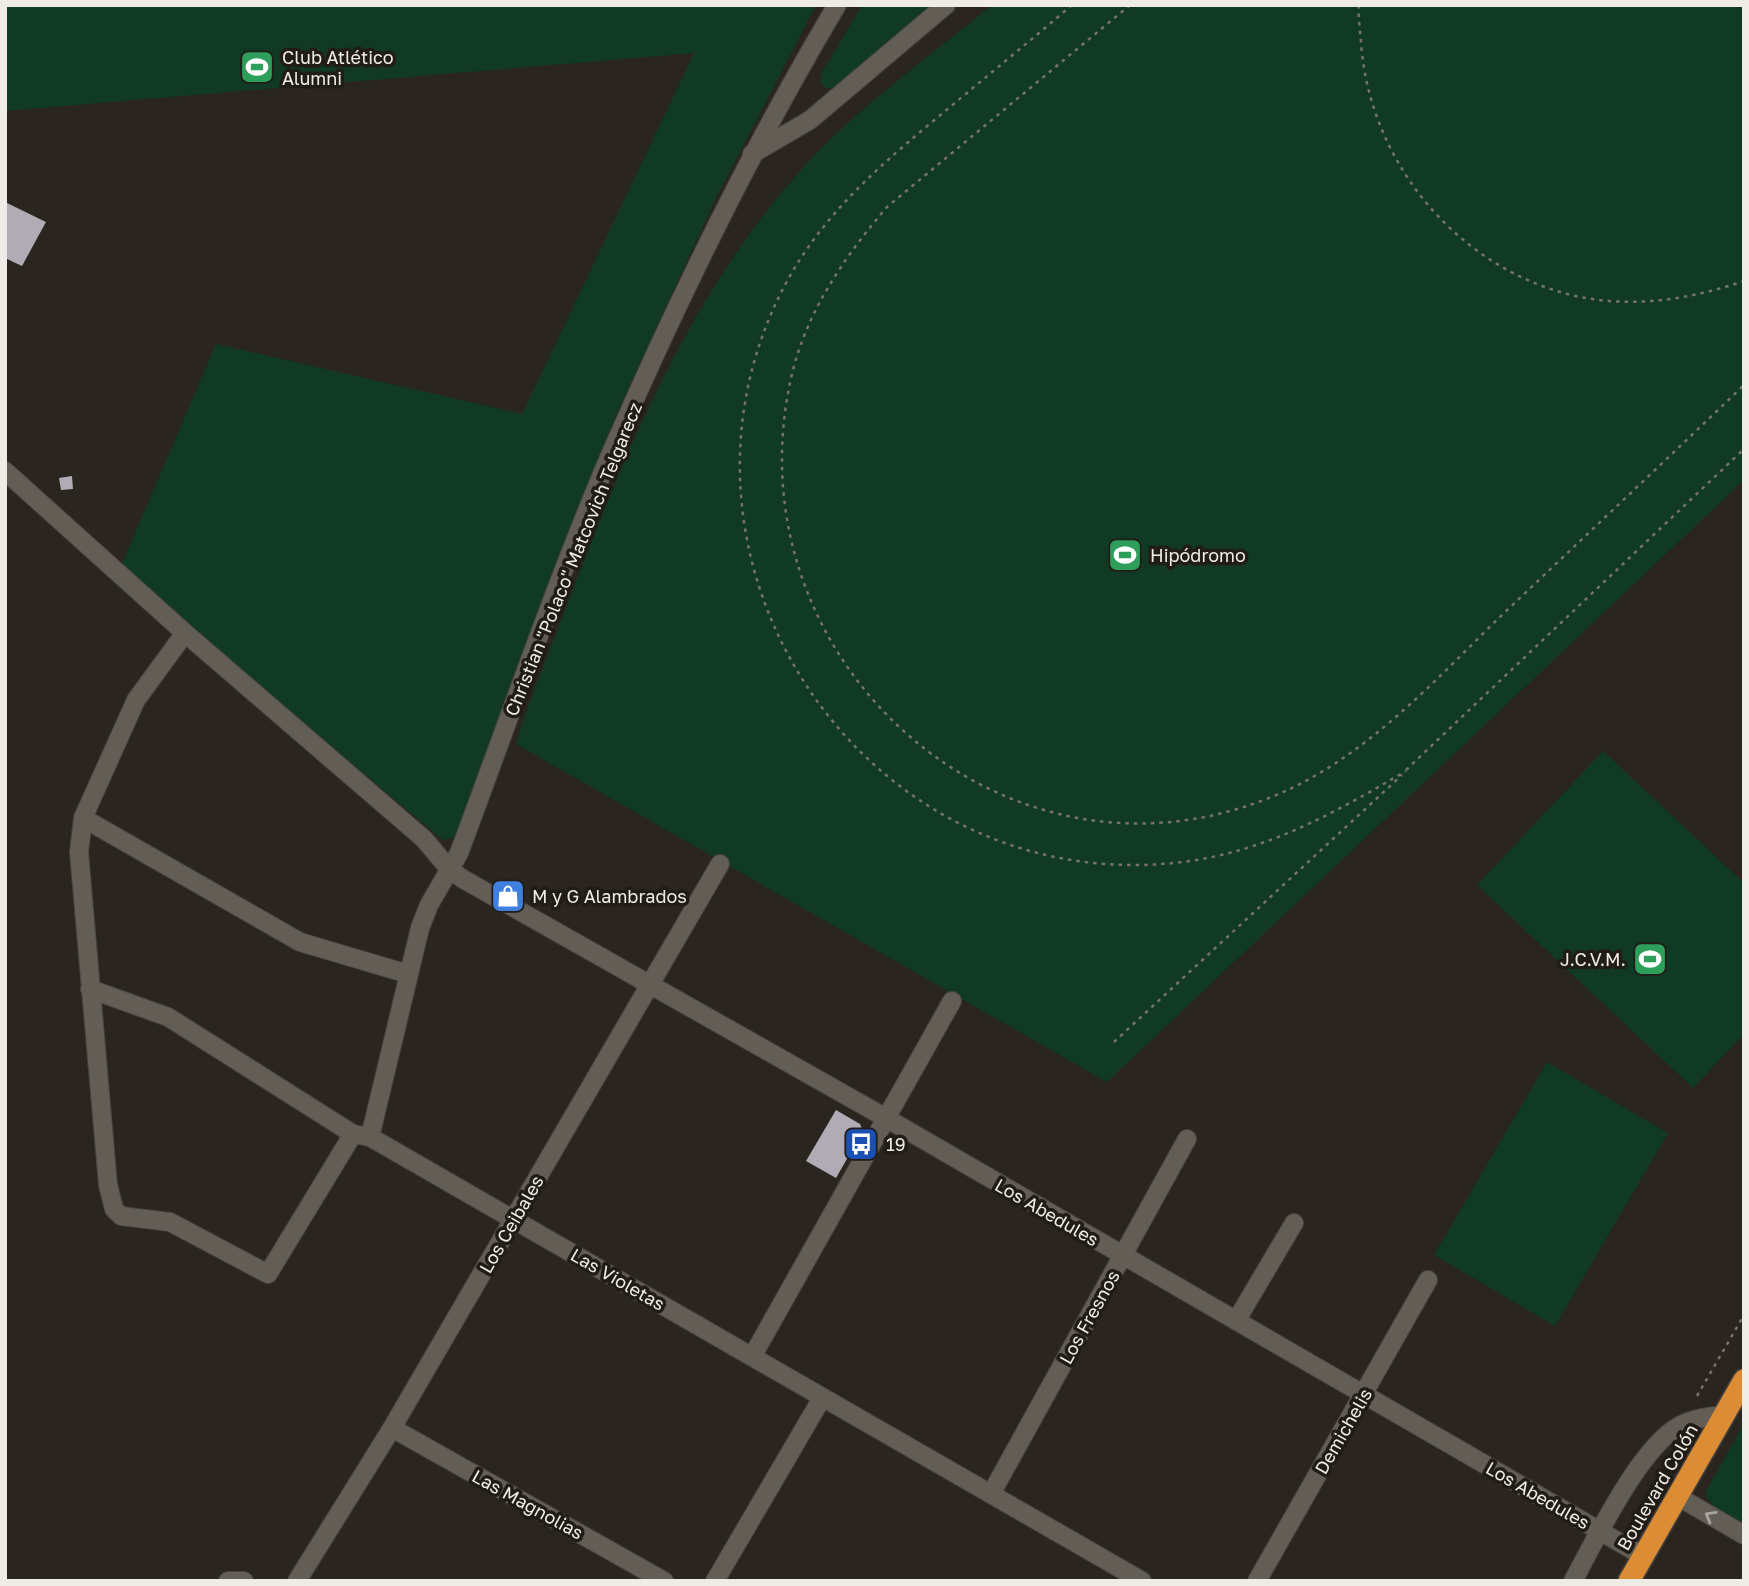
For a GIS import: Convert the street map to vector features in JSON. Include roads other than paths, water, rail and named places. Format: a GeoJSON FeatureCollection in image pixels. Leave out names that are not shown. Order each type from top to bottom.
{"type":"FeatureCollection","features":[{"type":"Feature","properties":{"kind":"highway","name":"Boulevard Colón"},"geometry":{"type":"LineString","coordinates":[[1629,1581],[1744,1380]]}},
{"type":"Feature","properties":{"kind":"street","name":"Christian \"Polaco\" Matcovich Telgarecz"},"geometry":{"type":"LineString","coordinates":[[90,989],[108,1185],[114,1209],[121,1216],[170,1222],[268,1275],[362,1136],[429,905],[450,870],[611,453],[752,154],[837,5]]}},
{"type":"Feature","properties":{"kind":"street"},"geometry":{"type":"LineString","coordinates":[[752,154],[810,120],[946,5]]}},
{"type":"Feature","properties":{"kind":"street"},"geometry":{"type":"LineString","coordinates":[[5,471],[186,633],[424,839],[450,870]]}},
{"type":"Feature","properties":{"kind":"street"},"geometry":{"type":"LineString","coordinates":[[90,989],[79,852],[83,818],[136,700],[186,633]]}},
{"type":"Feature","properties":{"kind":"street"},"geometry":{"type":"LineString","coordinates":[[83,818],[300,942],[408,974]]}},
{"type":"Feature","properties":{"kind":"street","name":"Los Ceibales"},"geometry":{"type":"LineString","coordinates":[[297,1581],[392,1428],[720,864]]}},
{"type":"Feature","properties":{"kind":"street","name":"Los Abedules"},"geometry":{"type":"LineString","coordinates":[[450,870],[886,1118],[1643,1556]]}},
{"type":"Feature","properties":{"kind":"street","name":"Las Violetas"},"geometry":{"type":"LineString","coordinates":[[90,989],[168,1017],[362,1136],[514,1219],[1142,1581]]}},
{"type":"Feature","properties":{"kind":"street"},"geometry":{"type":"LineString","coordinates":[[752,1357],[952,1001]]}},
{"type":"Feature","properties":{"kind":"street","name":"Los Fresnos"},"geometry":{"type":"LineString","coordinates":[[991,1494],[1187,1139]]}},
{"type":"Feature","properties":{"kind":"street"},"geometry":{"type":"LineString","coordinates":[[1236,1321],[1294,1223]]}},
{"type":"Feature","properties":{"kind":"street","name":"Demichelis"},"geometry":{"type":"LineString","coordinates":[[1257,1581],[1428,1280]]}},
{"type":"Feature","properties":{"kind":"street"},"geometry":{"type":"LineString","coordinates":[[715,1581],[822,1398]]}},
{"type":"Feature","properties":{"kind":"street","name":"Boulevard Colón"},"geometry":{"type":"LineString","coordinates":[[1573,1581],[1624,1489],[1666,1436],[1693,1420],[1724,1415]]}},
{"type":"Feature","properties":{"kind":"street","name":"Las Magnolias"},"geometry":{"type":"LineString","coordinates":[[392,1428],[664,1581]]}},
{"type":"Feature","properties":{"kind":"street"},"geometry":{"type":"LineString","coordinates":[[1677,1496],[1744,1535]]}},
{"type":"Feature","properties":{"kind":"street"},"geometry":{"type":"LineString","coordinates":[[228,1581],[244,1581]]}},
{"type":"Feature","properties":{"kind":"place","name":"Club Atlético Alumni"},"geometry":{"type":"Point","coordinates":[257,67]}},
{"type":"Feature","properties":{"kind":"place","name":"Hipódromo"},"geometry":{"type":"Point","coordinates":[1125,555]}},
{"type":"Feature","properties":{"kind":"place","name":"M y G Alambrados"},"geometry":{"type":"Point","coordinates":[508,896]}},
{"type":"Feature","properties":{"kind":"place","name":"J.C.V.M."},"geometry":{"type":"Point","coordinates":[1650,959]}},
{"type":"Feature","properties":{"kind":"place","name":"19"},"geometry":{"type":"Point","coordinates":[861,1144]}}]}
